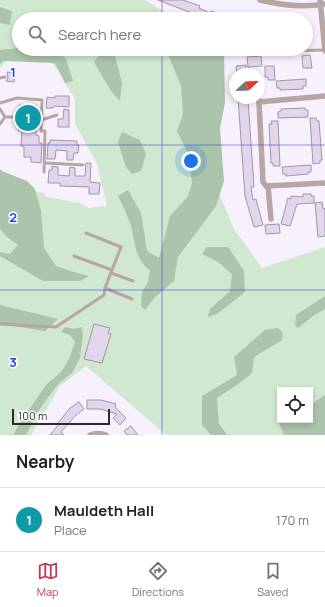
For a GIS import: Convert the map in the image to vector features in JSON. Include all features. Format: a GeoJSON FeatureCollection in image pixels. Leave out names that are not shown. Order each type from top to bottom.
{"type":"FeatureCollection","features":[{"type":"Feature","properties":{"kind":"street"},"geometry":{"type":"LineString","coordinates":[[260,0],[277,4],[299,6],[322,3],[325,50]]}},
{"type":"Feature","properties":{"kind":"street"},"geometry":{"type":"LineString","coordinates":[[265,100],[325,96]]}},
{"type":"Feature","properties":{"kind":"street"},"geometry":{"type":"LineString","coordinates":[[258,104],[263,182],[266,186],[325,183]]}},
{"type":"Feature","properties":{"kind":"street"},"geometry":{"type":"LineString","coordinates":[[268,186],[271,220]]}},
{"type":"Feature","properties":{"kind":"street"},"geometry":{"type":"LineString","coordinates":[[90,435],[93,433],[106,435]]}},
{"type":"Feature","properties":{"kind":"lane"},"geometry":{"type":"LineString","coordinates":[[313,50],[325,50]]}},
{"type":"Feature","properties":{"kind":"lane"},"geometry":{"type":"LineString","coordinates":[[0,78],[5,77]]}},
{"type":"Feature","properties":{"kind":"lane"},"geometry":{"type":"LineString","coordinates":[[0,102],[17,98],[42,100],[41,131],[45,131],[44,172]]}},
{"type":"Feature","properties":{"kind":"lane"},"geometry":{"type":"LineString","coordinates":[[0,109],[5,117]]}},
{"type":"Feature","properties":{"kind":"lane"},"geometry":{"type":"LineString","coordinates":[[41,120],[57,115]]}},
{"type":"Feature","properties":{"kind":"lane"},"geometry":{"type":"LineString","coordinates":[[5,117],[12,117]]}},
{"type":"Feature","properties":{"kind":"lane"},"geometry":{"type":"LineString","coordinates":[[0,124],[5,117]]}},
{"type":"Feature","properties":{"kind":"lane"},"geometry":{"type":"LineString","coordinates":[[45,163],[83,165]]}},
{"type":"Feature","properties":{"kind":"lane"},"geometry":{"type":"LineString","coordinates":[[0,324],[56,327],[104,295],[104,288],[121,247],[86,233]]}},
{"type":"Feature","properties":{"kind":"lane"},"geometry":{"type":"LineString","coordinates":[[74,256],[133,281]]}},
{"type":"Feature","properties":{"kind":"lane"},"geometry":{"type":"LineString","coordinates":[[104,288],[132,299]]}},
{"type":"Feature","properties":{"kind":"green space"},"geometry":{"type":"Polygon","coordinates":[[[0,0],[145,0],[165,12],[12,12],[12,56],[201,56],[209,169],[234,229],[262,268],[325,247],[325,435],[166,435],[86,366],[60,386],[31,435],[0,435],[0,181],[23,189],[44,193],[47,197],[80,203],[88,208],[107,206],[97,164],[75,124],[75,99],[54,65],[46,60],[8,59],[0,68],[0,0]]]}},
{"type":"Feature","properties":{"kind":"green space"},"geometry":{"type":"Polygon","coordinates":[[[0,7],[12,11],[10,25],[0,23],[0,7]]]}},
{"type":"Feature","properties":{"kind":"green space"},"geometry":{"type":"Polygon","coordinates":[[[12,49],[12,56],[63,56],[66,59],[73,81],[65,83],[55,63],[3,61],[0,64],[0,50],[12,49]]]}},
{"type":"Feature","properties":{"kind":"green space"},"geometry":{"type":"Polygon","coordinates":[[[99,56],[115,56],[122,83],[120,101],[111,91],[94,62],[99,56]]]}},
{"type":"Feature","properties":{"kind":"green space"},"geometry":{"type":"Polygon","coordinates":[[[169,56],[224,56],[225,103],[220,128],[224,181],[216,206],[178,257],[174,281],[154,298],[145,310],[141,306],[142,292],[148,282],[150,271],[138,256],[130,222],[118,196],[128,190],[141,213],[147,251],[159,258],[170,216],[188,196],[192,183],[188,154],[177,131],[183,114],[181,86],[169,56]]]}},
{"type":"Feature","properties":{"kind":"green space"},"geometry":{"type":"Polygon","coordinates":[[[122,132],[140,140],[146,154],[141,171],[132,174],[126,167],[118,142],[122,132]]]}},
{"type":"Feature","properties":{"kind":"green space"},"geometry":{"type":"Polygon","coordinates":[[[0,169],[27,181],[35,189],[41,211],[44,248],[56,266],[89,276],[80,281],[43,281],[0,256],[0,252],[10,254],[18,245],[7,237],[0,229],[0,169]]]}},
{"type":"Feature","properties":{"kind":"green space"},"geometry":{"type":"Polygon","coordinates":[[[207,247],[228,247],[244,271],[245,292],[217,314],[208,317],[210,309],[230,291],[232,274],[218,262],[202,254],[207,247]]]}},
{"type":"Feature","properties":{"kind":"green space"},"geometry":{"type":"Polygon","coordinates":[[[325,296],[325,309],[298,328],[295,325],[296,315],[325,296]]]}},
{"type":"Feature","properties":{"kind":"green space"},"geometry":{"type":"Polygon","coordinates":[[[0,305],[58,319],[45,331],[0,324],[0,305]]]}},
{"type":"Feature","properties":{"kind":"green space"},"geometry":{"type":"Polygon","coordinates":[[[65,327],[74,329],[82,327],[83,336],[80,358],[72,373],[58,384],[39,410],[26,435],[13,435],[47,384],[61,372],[69,359],[75,342],[70,335],[61,332],[65,327]]]}},
{"type":"Feature","properties":{"kind":"green space"},"geometry":{"type":"Polygon","coordinates":[[[278,328],[283,333],[282,340],[254,357],[252,373],[217,398],[219,424],[227,435],[211,435],[202,425],[202,396],[237,375],[234,357],[265,330],[278,328]]]}},
{"type":"Feature","properties":{"kind":"green space"},"geometry":{"type":"Polygon","coordinates":[[[325,395],[325,435],[284,435],[279,423],[313,423],[313,403],[325,395]]]}},
{"type":"Feature","properties":{"kind":"building"},"geometry":{"type":"Polygon","coordinates":[[[158,0],[183,0],[200,6],[199,8],[208,12],[189,12],[158,0]]]}},
{"type":"Feature","properties":{"kind":"building"},"geometry":{"type":"Polygon","coordinates":[[[261,56],[262,66],[248,67],[247,57],[261,56]]]}},
{"type":"Feature","properties":{"kind":"building"},"geometry":{"type":"Polygon","coordinates":[[[302,56],[310,56],[312,68],[303,68],[302,56]]]}},
{"type":"Feature","properties":{"kind":"building"},"geometry":{"type":"Polygon","coordinates":[[[246,65],[246,68],[236,68],[236,66],[246,65]]]}},
{"type":"Feature","properties":{"kind":"building"},"geometry":{"type":"Polygon","coordinates":[[[265,66],[274,66],[275,80],[268,80],[268,77],[265,77],[265,66]]]}},
{"type":"Feature","properties":{"kind":"building"},"geometry":{"type":"Polygon","coordinates":[[[7,72],[15,73],[14,82],[6,81],[8,78],[7,72]]]}},
{"type":"Feature","properties":{"kind":"building"},"geometry":{"type":"Polygon","coordinates":[[[306,79],[306,86],[303,86],[303,89],[280,90],[280,88],[277,88],[276,81],[306,79]]]}},
{"type":"Feature","properties":{"kind":"building"},"geometry":{"type":"Polygon","coordinates":[[[55,96],[69,96],[69,107],[54,106],[53,108],[46,108],[47,97],[55,98],[55,96]]]}},
{"type":"Feature","properties":{"kind":"building"},"geometry":{"type":"Polygon","coordinates":[[[238,104],[248,104],[254,187],[251,187],[253,200],[256,199],[263,225],[254,227],[245,196],[238,104]]]}},
{"type":"Feature","properties":{"kind":"building"},"geometry":{"type":"Polygon","coordinates":[[[19,105],[37,106],[36,135],[39,136],[39,143],[42,143],[41,163],[31,162],[31,157],[24,157],[24,147],[21,146],[22,131],[18,130],[19,105]]]}},
{"type":"Feature","properties":{"kind":"building"},"geometry":{"type":"Polygon","coordinates":[[[305,108],[305,110],[308,110],[308,117],[278,118],[278,112],[281,111],[281,109],[305,108]]]}},
{"type":"Feature","properties":{"kind":"building"},"geometry":{"type":"Polygon","coordinates":[[[64,109],[69,110],[69,127],[58,127],[58,119],[63,119],[64,109]]]}},
{"type":"Feature","properties":{"kind":"building"},"geometry":{"type":"Polygon","coordinates":[[[310,118],[316,118],[317,121],[319,121],[322,160],[320,160],[320,163],[313,164],[310,118]]]}},
{"type":"Feature","properties":{"kind":"building"},"geometry":{"type":"Polygon","coordinates":[[[271,121],[278,121],[280,166],[273,166],[273,163],[271,163],[269,124],[272,124],[271,121]]]}},
{"type":"Feature","properties":{"kind":"building"},"geometry":{"type":"Polygon","coordinates":[[[50,140],[77,141],[77,145],[79,145],[78,153],[74,153],[73,160],[67,160],[67,151],[56,150],[55,159],[47,159],[48,143],[50,143],[50,140]]]}},
{"type":"Feature","properties":{"kind":"building"},"geometry":{"type":"Polygon","coordinates":[[[86,163],[91,163],[90,182],[100,183],[99,194],[89,194],[89,187],[60,186],[60,183],[48,183],[49,170],[52,170],[52,166],[58,167],[58,175],[69,176],[70,167],[75,168],[75,176],[85,176],[86,163]]]}},
{"type":"Feature","properties":{"kind":"building"},"geometry":{"type":"Polygon","coordinates":[[[311,165],[311,172],[308,172],[308,174],[286,176],[286,174],[283,174],[282,167],[311,165]]]}},
{"type":"Feature","properties":{"kind":"building"},"geometry":{"type":"Polygon","coordinates":[[[303,194],[311,194],[311,196],[314,196],[314,203],[297,204],[290,226],[281,224],[288,198],[291,199],[291,196],[303,197],[303,194]]]}},
{"type":"Feature","properties":{"kind":"building"},"geometry":{"type":"Polygon","coordinates":[[[322,202],[323,209],[325,208],[325,236],[318,237],[315,203],[322,202]]]}},
{"type":"Feature","properties":{"kind":"building"},"geometry":{"type":"Polygon","coordinates":[[[279,224],[280,233],[266,234],[265,225],[279,224]]]}},
{"type":"Feature","properties":{"kind":"building"},"geometry":{"type":"Polygon","coordinates":[[[94,324],[110,328],[108,333],[111,334],[102,363],[84,359],[94,324]]]}},
{"type":"Feature","properties":{"kind":"building"},"geometry":{"type":"Polygon","coordinates":[[[87,400],[101,400],[116,404],[115,407],[126,418],[120,425],[113,418],[117,414],[100,409],[87,409],[87,400]]]}},
{"type":"Feature","properties":{"kind":"building"},"geometry":{"type":"Polygon","coordinates":[[[79,402],[84,409],[76,415],[61,432],[64,435],[50,435],[70,408],[79,402]]]}},
{"type":"Feature","properties":{"kind":"building"},"geometry":{"type":"Polygon","coordinates":[[[131,426],[138,435],[127,435],[124,431],[131,426]]]}},
{"type":"Feature","properties":{"kind":"place","name":"Mauldeth Hall"},"geometry":{"type":"Point","coordinates":[28,118]}}]}
